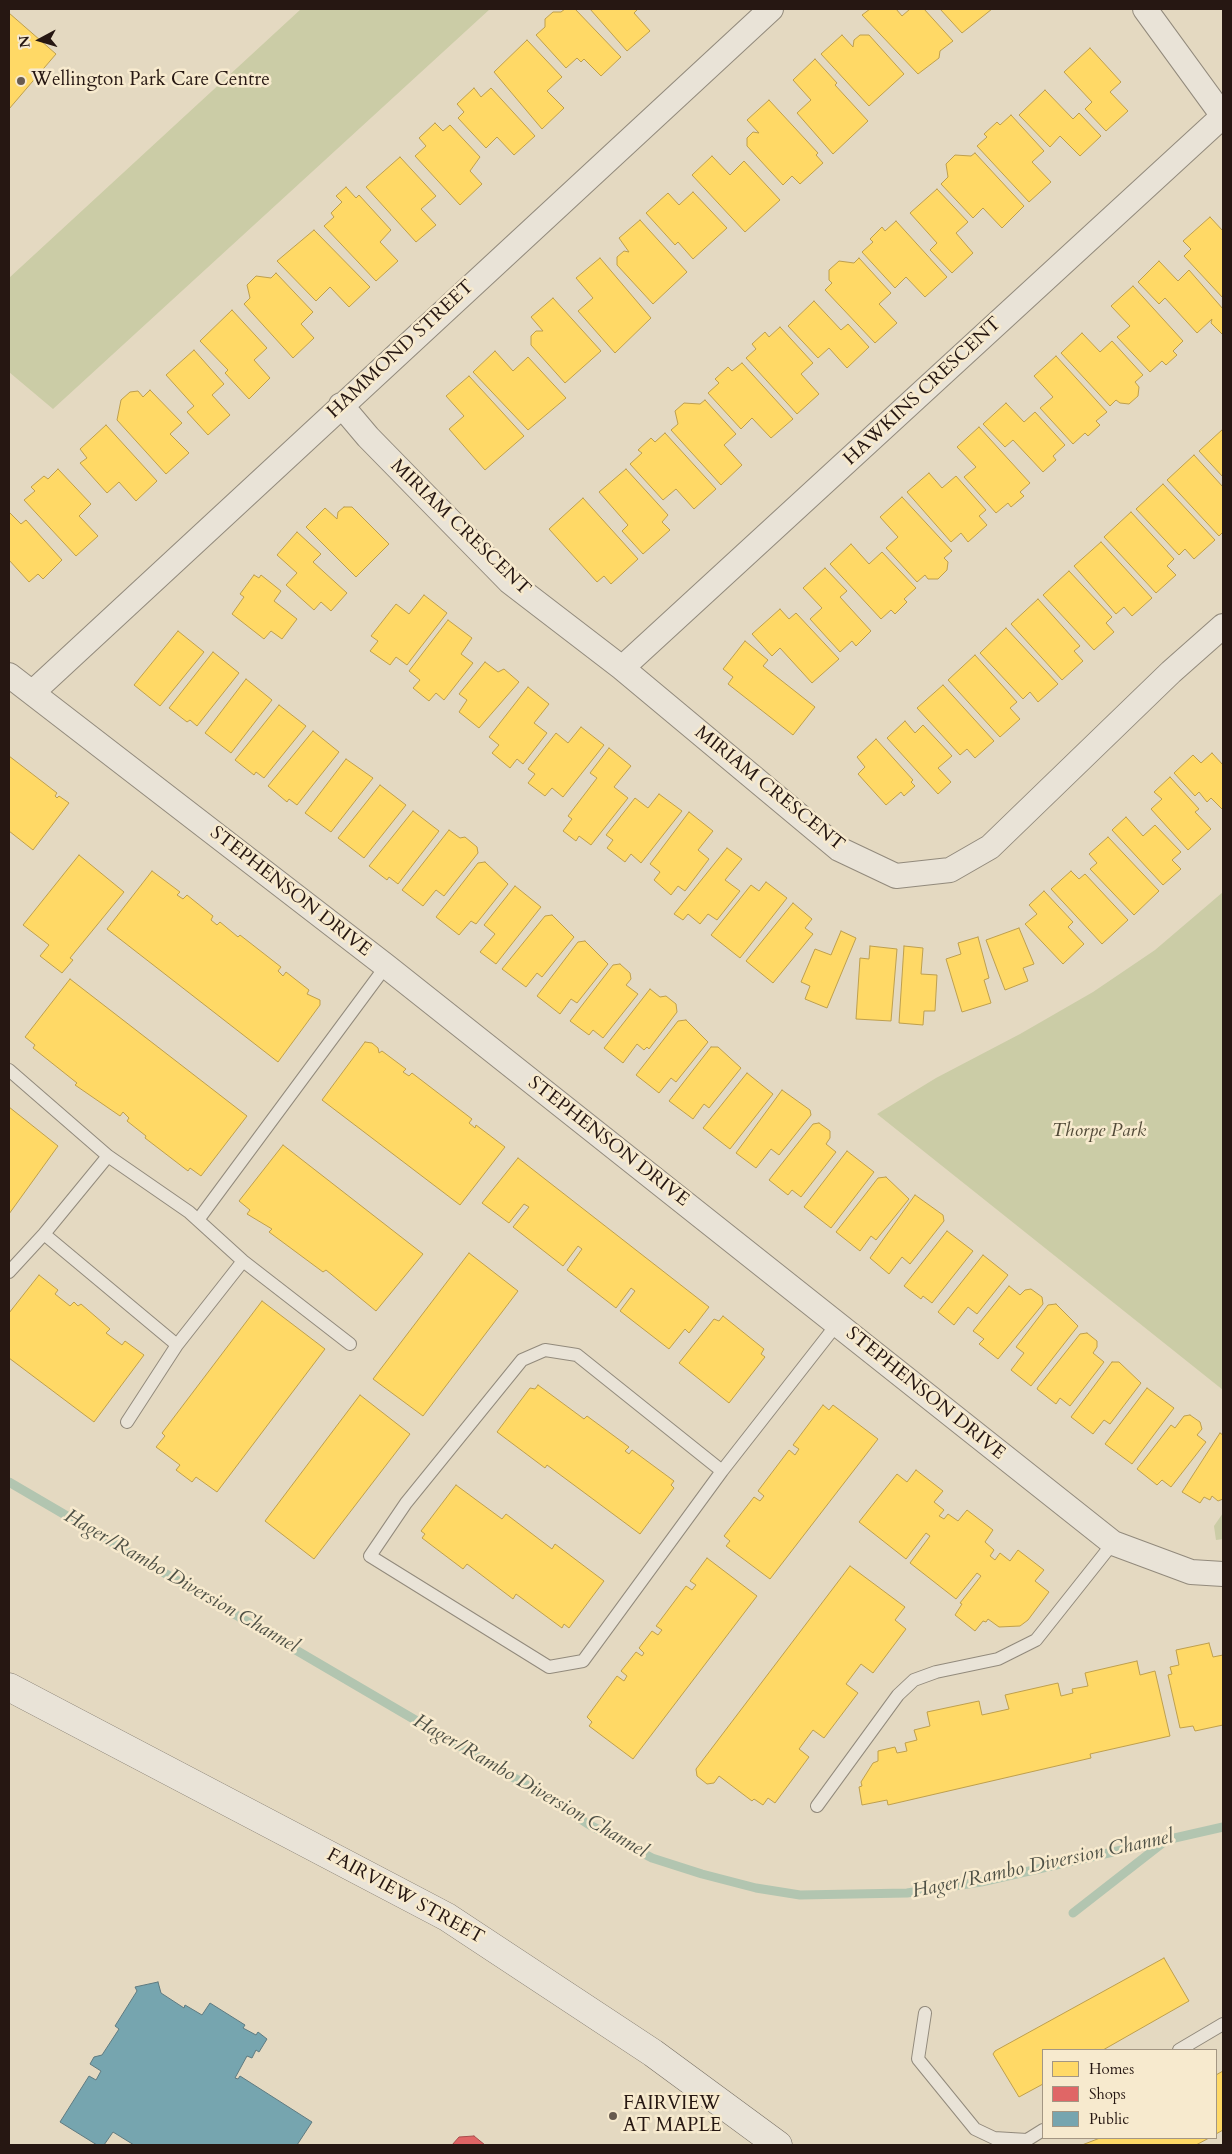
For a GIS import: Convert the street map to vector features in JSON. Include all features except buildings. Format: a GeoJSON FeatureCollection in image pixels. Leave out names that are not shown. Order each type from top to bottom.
{"type":"FeatureCollection","features":[{"type":"Feature","properties":{"kind":"main road","name":"FAIRVIEW STREET"},"geometry":{"type":"LineString","coordinates":[[9,1687],[447,1916],[653,2054],[778,2145]]}},
{"type":"Feature","properties":{"kind":"street","name":"HAMMOND STREET"},"geometry":{"type":"LineString","coordinates":[[33,692],[771,9]]}},
{"type":"Feature","properties":{"kind":"street"},"geometry":{"type":"LineString","coordinates":[[1145,9],[1223,116]]}},
{"type":"Feature","properties":{"kind":"street","name":"HAWKINS CRESCENT"},"geometry":{"type":"LineString","coordinates":[[622,668],[1223,116]]}},
{"type":"Feature","properties":{"kind":"street","name":"MIRIAM CRESCENT"},"geometry":{"type":"LineString","coordinates":[[341,405],[368,438],[510,582],[622,668],[839,849],[896,876],[950,870],[990,847],[1171,672],[1223,626]]}},
{"type":"Feature","properties":{"kind":"street","name":"STEPHENSON DRIVE"},"geometry":{"type":"LineString","coordinates":[[9,675],[386,966],[1113,1544],[1191,1572],[1223,1574]]}},
{"type":"Feature","properties":{"kind":"lane"},"geometry":{"type":"LineString","coordinates":[[198,1220],[386,966]]}},
{"type":"Feature","properties":{"kind":"lane"},"geometry":{"type":"LineString","coordinates":[[9,1070],[108,1156],[198,1220],[243,1261],[350,1344]]}},
{"type":"Feature","properties":{"kind":"lane"},"geometry":{"type":"LineString","coordinates":[[9,1272],[44,1234],[108,1156]]}},
{"type":"Feature","properties":{"kind":"lane"},"geometry":{"type":"LineString","coordinates":[[44,1234],[177,1345]]}},
{"type":"Feature","properties":{"kind":"lane"},"geometry":{"type":"LineString","coordinates":[[127,1422],[177,1345],[243,1261]]}},
{"type":"Feature","properties":{"kind":"lane"},"geometry":{"type":"LineString","coordinates":[[722,1471],[577,1355],[545,1350],[522,1360],[406,1503],[370,1556],[549,1667],[582,1661],[722,1471],[837,1324]]}},
{"type":"Feature","properties":{"kind":"lane"},"geometry":{"type":"LineString","coordinates":[[818,1806],[898,1695],[914,1680],[936,1672],[998,1659],[1036,1640],[1113,1544]]}},
{"type":"Feature","properties":{"kind":"lane"},"geometry":{"type":"LineString","coordinates":[[925,2013],[918,2059],[975,2129],[994,2138],[1027,2140],[1042,2131]]}},
{"type":"Feature","properties":{"kind":"lane"},"geometry":{"type":"LineString","coordinates":[[1181,2049],[1223,2024]]}},
{"type":"Feature","properties":{"kind":"green space"},"geometry":{"type":"Polygon","coordinates":[[[301,9],[490,9],[53,409],[9,372],[9,278],[301,9]]]}},
{"type":"Feature","properties":{"kind":"green space","name":"Thorpe Park"},"geometry":{"type":"Polygon","coordinates":[[[1223,892],[1223,1390],[877,1114],[936,1078],[1020,1034],[1093,992],[1155,950],[1223,892]]]}},
{"type":"Feature","properties":{"kind":"green space"},"geometry":{"type":"Polygon","coordinates":[[[1223,1513],[1223,1539],[1216,1540],[1214,1526],[1223,1513]]]}},
{"type":"Feature","properties":{"kind":"waterway","name":"Hager/Rambo Diversion Channel"},"geometry":{"type":"LineString","coordinates":[[9,1482],[545,1796],[588,1824],[652,1858],[702,1874],[756,1888],[800,1895],[907,1893],[981,1882],[1223,1827]]}},
{"type":"Feature","properties":{"kind":"waterway"},"geometry":{"type":"LineString","coordinates":[[1073,1913],[1164,1842]]}},
{"type":"Feature","properties":{"kind":"place","name":"Wellington Park Care Centre"},"geometry":{"type":"Point","coordinates":[21,81]}},
{"type":"Feature","properties":{"kind":"place","name":"FAIRVIEW AT MAPLE"},"geometry":{"type":"Point","coordinates":[613,2116]}}]}
